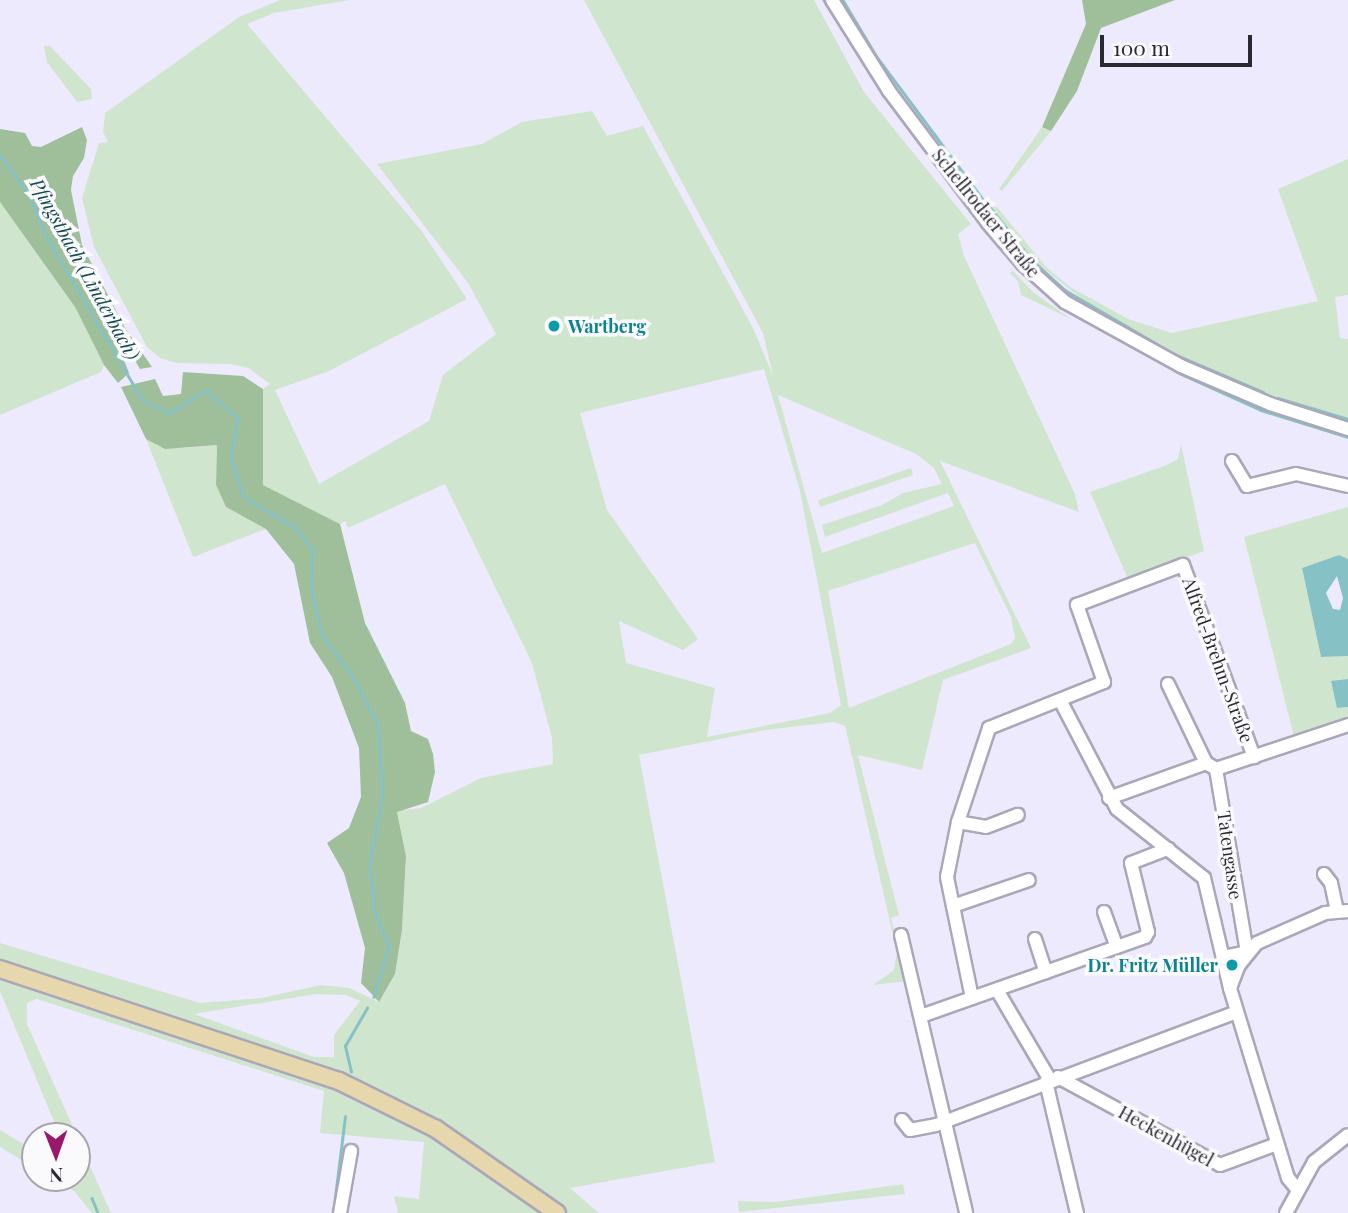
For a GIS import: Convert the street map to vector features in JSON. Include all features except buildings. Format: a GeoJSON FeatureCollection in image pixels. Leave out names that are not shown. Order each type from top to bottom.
{"type":"FeatureCollection","features":[{"type":"Feature","properties":{"kind":"main road"},"geometry":{"type":"LineString","coordinates":[[0,969],[339,1081],[436,1129],[557,1213]]}},
{"type":"Feature","properties":{"kind":"street","name":"Schellrodaer Straße"},"geometry":{"type":"LineString","coordinates":[[832,0],[889,91],[988,223],[1023,264],[1065,302],[1202,375],[1270,404],[1348,429]]}},
{"type":"Feature","properties":{"kind":"street"},"geometry":{"type":"LineString","coordinates":[[1232,461],[1247,486],[1296,474],[1348,486]]}},
{"type":"Feature","properties":{"kind":"street","name":"Alfred-Brehm-Straße"},"geometry":{"type":"LineString","coordinates":[[972,998],[947,877],[958,822],[984,734],[997,723],[1104,682],[1077,605],[1184,565],[1254,757]]}},
{"type":"Feature","properties":{"kind":"street","name":"Tatengasse"},"geometry":{"type":"LineString","coordinates":[[1168,684],[1211,766],[1247,952]]}},
{"type":"Feature","properties":{"kind":"street"},"geometry":{"type":"LineString","coordinates":[[1060,700],[1109,798],[1152,840],[1168,849],[1203,878],[1236,1012],[1299,1213]]}},
{"type":"Feature","properties":{"kind":"street"},"geometry":{"type":"LineString","coordinates":[[1109,798],[1211,766],[1254,757],[1348,725]]}},
{"type":"Feature","properties":{"kind":"street"},"geometry":{"type":"LineString","coordinates":[[958,822],[986,827],[1018,815]]}},
{"type":"Feature","properties":{"kind":"street"},"geometry":{"type":"LineString","coordinates":[[921,1016],[1148,934],[1131,863],[1168,849]]}},
{"type":"Feature","properties":{"kind":"street"},"geometry":{"type":"LineString","coordinates":[[1223,957],[1247,952],[1265,938],[1343,911],[1331,883],[1324,874]]}},
{"type":"Feature","properties":{"kind":"street"},"geometry":{"type":"LineString","coordinates":[[953,906],[1029,880]]}},
{"type":"Feature","properties":{"kind":"street"},"geometry":{"type":"LineString","coordinates":[[1104,912],[1117,947]]}},
{"type":"Feature","properties":{"kind":"street"},"geometry":{"type":"LineString","coordinates":[[901,935],[966,1213]]}},
{"type":"Feature","properties":{"kind":"street"},"geometry":{"type":"LineString","coordinates":[[1035,939],[1046,972]]}},
{"type":"Feature","properties":{"kind":"street"},"geometry":{"type":"LineString","coordinates":[[1230,988],[1247,952]]}},
{"type":"Feature","properties":{"kind":"street"},"geometry":{"type":"LineString","coordinates":[[997,990],[1051,1080],[1077,1213]]}},
{"type":"Feature","properties":{"kind":"street"},"geometry":{"type":"LineString","coordinates":[[902,1120],[910,1130],[936,1125],[944,1118],[1236,1012]]}},
{"type":"Feature","properties":{"kind":"street","name":"Heckenhügel"},"geometry":{"type":"LineString","coordinates":[[1051,1080],[1220,1165],[1277,1144]]}},
{"type":"Feature","properties":{"kind":"street"},"geometry":{"type":"LineString","coordinates":[[1286,1213],[1323,1151],[1348,1135]]}},
{"type":"Feature","properties":{"kind":"street"},"geometry":{"type":"LineString","coordinates":[[340,1213],[351,1151]]}},
{"type":"Feature","properties":{"kind":"shaded area"},"geometry":{"type":"Polygon","coordinates":[[[280,0],[350,0],[274,13],[247,24],[421,230],[467,299],[329,371],[275,390],[319,484],[429,421],[443,375],[496,334],[468,283],[377,164],[482,144],[522,122],[592,111],[607,136],[643,126],[753,328],[773,376],[763,333],[584,0],[814,0],[864,92],[971,224],[958,234],[964,256],[1075,494],[1079,512],[940,461],[1031,648],[943,680],[922,770],[858,755],[899,915],[891,918],[907,981],[873,985],[894,970],[897,952],[845,726],[834,722],[765,730],[639,755],[715,1162],[570,1188],[599,1213],[398,1213],[394,1196],[419,1199],[424,1142],[320,1133],[324,1091],[37,999],[27,1003],[27,1024],[71,1122],[54,1122],[0,991],[0,943],[200,1003],[261,998],[321,985],[349,988],[379,1002],[395,974],[402,930],[406,856],[397,811],[421,808],[481,778],[553,764],[552,738],[532,663],[445,484],[348,528],[345,521],[340,524],[263,485],[263,389],[270,384],[248,368],[231,364],[176,363],[160,358],[147,347],[94,247],[82,198],[99,143],[108,142],[103,132],[105,113],[239,17],[280,0]],[[764,369],[580,413],[607,510],[698,639],[683,650],[619,621],[626,663],[715,688],[707,737],[830,713],[841,705],[800,491],[764,369]],[[778,395],[822,553],[954,506],[948,493],[825,537],[822,525],[882,505],[903,493],[942,484],[934,468],[916,454],[778,395]],[[975,543],[828,591],[849,708],[1011,644],[1015,638],[1011,617],[975,543]],[[316,994],[194,1014],[314,1057],[334,1057],[334,1035],[360,1001],[346,995],[316,994]]]}},
{"type":"Feature","properties":{"kind":"shaded area"},"geometry":{"type":"Polygon","coordinates":[[[1082,0],[1175,0],[1101,28],[1077,91],[1051,131],[1042,127],[1086,24],[1082,0]]]}},
{"type":"Feature","properties":{"kind":"shaded area"},"geometry":{"type":"Polygon","coordinates":[[[44,46],[50,46],[91,89],[92,99],[77,102],[47,62],[44,46]]]}},
{"type":"Feature","properties":{"kind":"shaded area"},"geometry":{"type":"Polygon","coordinates":[[[82,127],[87,140],[84,158],[73,176],[71,190],[82,245],[125,328],[152,367],[140,369],[119,333],[114,335],[129,373],[118,383],[104,365],[75,307],[0,202],[0,129],[25,133],[32,146],[41,147],[82,127]]]}},
{"type":"Feature","properties":{"kind":"shaded area"},"geometry":{"type":"Polygon","coordinates":[[[1042,127],[1051,131],[1002,191],[999,189],[1042,127]]]}},
{"type":"Feature","properties":{"kind":"shaded area"},"geometry":{"type":"Polygon","coordinates":[[[1348,159],[1348,295],[1335,297],[1340,338],[1348,339],[1348,418],[1278,398],[1174,353],[1090,305],[1033,260],[991,207],[997,207],[1046,267],[1070,287],[1128,319],[1172,333],[1318,301],[1278,189],[1348,159]]]}},
{"type":"Feature","properties":{"kind":"shaded area"},"geometry":{"type":"Polygon","coordinates":[[[0,202],[75,307],[104,365],[101,372],[0,415],[0,202]]]}},
{"type":"Feature","properties":{"kind":"shaded area"},"geometry":{"type":"Polygon","coordinates":[[[1013,271],[1033,292],[1071,319],[1021,295],[1018,281],[1010,273],[1013,271]]]}},
{"type":"Feature","properties":{"kind":"shaded area"},"geometry":{"type":"Polygon","coordinates":[[[183,372],[243,376],[263,389],[263,485],[340,524],[365,623],[405,703],[411,731],[428,739],[433,754],[435,772],[428,802],[397,812],[406,856],[402,930],[395,974],[379,1002],[361,983],[365,948],[344,873],[327,843],[349,828],[361,797],[359,748],[332,677],[310,643],[294,564],[266,529],[226,507],[216,485],[217,445],[165,449],[146,439],[121,387],[155,379],[163,396],[181,394],[183,372]]]}},
{"type":"Feature","properties":{"kind":"shaded area"},"geometry":{"type":"Polygon","coordinates":[[[146,439],[184,448],[217,445],[216,485],[226,507],[266,529],[193,557],[146,439]]]}},
{"type":"Feature","properties":{"kind":"shaded area"},"geometry":{"type":"Polygon","coordinates":[[[1181,444],[1204,551],[1128,579],[1090,492],[1167,465],[1178,459],[1181,444]]]}},
{"type":"Feature","properties":{"kind":"shaded area"},"geometry":{"type":"Polygon","coordinates":[[[911,468],[913,475],[820,507],[818,500],[911,468]]]}},
{"type":"Feature","properties":{"kind":"shaded area"},"geometry":{"type":"Polygon","coordinates":[[[1348,507],[1348,559],[1339,555],[1302,568],[1321,657],[1348,656],[1348,679],[1331,682],[1338,708],[1348,707],[1348,718],[1294,737],[1244,537],[1348,507]]]}},
{"type":"Feature","properties":{"kind":"shaded area"},"geometry":{"type":"Polygon","coordinates":[[[1339,555],[1348,559],[1348,656],[1321,657],[1302,568],[1339,555]],[[1337,576],[1326,593],[1333,609],[1340,610],[1343,598],[1337,576]]]}},
{"type":"Feature","properties":{"kind":"shaded area"},"geometry":{"type":"Polygon","coordinates":[[[1348,679],[1348,707],[1337,708],[1331,681],[1348,679]]]}},
{"type":"Feature","properties":{"kind":"shaded area"},"geometry":{"type":"Polygon","coordinates":[[[0,1130],[21,1143],[21,1160],[0,1147],[0,1130]]]}},
{"type":"Feature","properties":{"kind":"shaded area"},"geometry":{"type":"Polygon","coordinates":[[[91,1168],[111,1213],[92,1213],[75,1192],[91,1192],[91,1168]]]}},
{"type":"Feature","properties":{"kind":"shaded area"},"geometry":{"type":"Polygon","coordinates":[[[903,1184],[905,1194],[739,1212],[738,1201],[776,1202],[903,1184]]]}},
{"type":"Feature","properties":{"kind":"waterway"},"geometry":{"type":"LineString","coordinates":[[824,0],[884,95]]}},
{"type":"Feature","properties":{"kind":"waterway"},"geometry":{"type":"LineString","coordinates":[[843,0],[877,57],[982,198]]}},
{"type":"Feature","properties":{"kind":"waterway"},"geometry":{"type":"LineString","coordinates":[[894,108],[905,123]]}},
{"type":"Feature","properties":{"kind":"waterway","name":"Pfingstbach (Linderbach)"},"geometry":{"type":"LineString","coordinates":[[0,154],[29,195],[46,235],[142,399],[169,413],[206,390],[238,418],[231,458],[244,497],[295,527],[313,549],[312,590],[322,635],[352,675],[378,724],[383,795],[370,863],[375,910],[389,947],[374,997]]}},
{"type":"Feature","properties":{"kind":"waterway"},"geometry":{"type":"LineString","coordinates":[[990,207],[1032,260],[1065,290],[1174,354],[1263,392]]}},
{"type":"Feature","properties":{"kind":"waterway"},"geometry":{"type":"LineString","coordinates":[[1179,373],[1261,410],[1348,437]]}},
{"type":"Feature","properties":{"kind":"waterway"},"geometry":{"type":"LineString","coordinates":[[1278,398],[1348,419]]}},
{"type":"Feature","properties":{"kind":"waterway","name":"Pfingstbach (Linderbach)"},"geometry":{"type":"LineString","coordinates":[[351,1072],[345,1046],[367,1008]]}},
{"type":"Feature","properties":{"kind":"waterway","name":"Pfingstbach (Linderbach)"},"geometry":{"type":"LineString","coordinates":[[333,1213],[345,1117]]}},
{"type":"Feature","properties":{"kind":"waterway"},"geometry":{"type":"LineString","coordinates":[[92,1198],[98,1213]]}},
{"type":"Feature","properties":{"kind":"place","name":"Wartberg"},"geometry":{"type":"Point","coordinates":[554,326]}},
{"type":"Feature","properties":{"kind":"place","name":"Dr. Fritz Müller"},"geometry":{"type":"Point","coordinates":[1232,965]}}]}
